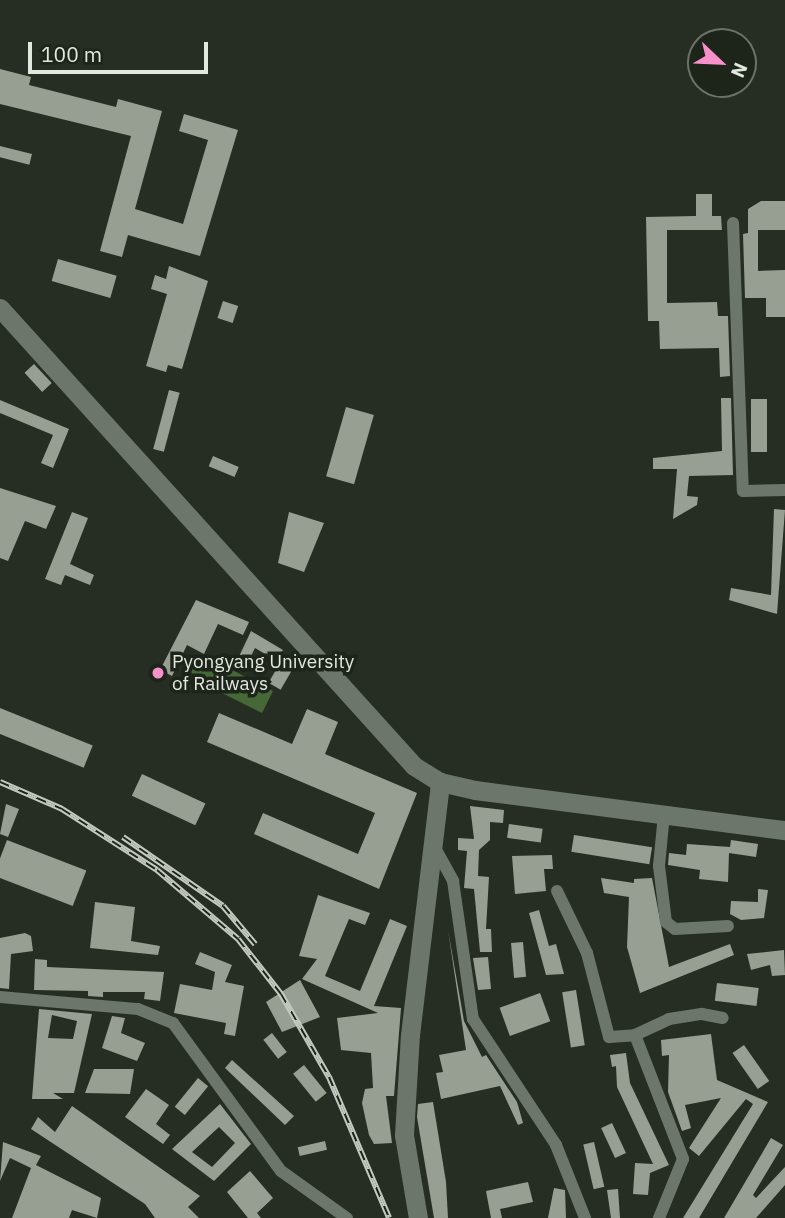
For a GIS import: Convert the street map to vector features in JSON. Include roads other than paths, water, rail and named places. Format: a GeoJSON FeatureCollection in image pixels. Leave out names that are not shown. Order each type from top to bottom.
{"type":"FeatureCollection","features":[{"type":"Feature","properties":{"kind":"street"},"geometry":{"type":"LineString","coordinates":[[733,223],[743,491],[785,490]]}},
{"type":"Feature","properties":{"kind":"street"},"geometry":{"type":"LineString","coordinates":[[0,308],[414,766],[440,782],[785,830]]}},
{"type":"Feature","properties":{"kind":"street"},"geometry":{"type":"LineString","coordinates":[[418,1218],[404,1135],[410,1035],[435,849],[440,782]]}},
{"type":"Feature","properties":{"kind":"street"},"geometry":{"type":"LineString","coordinates":[[664,814],[659,866],[666,922],[675,929],[728,926]]}},
{"type":"Feature","properties":{"kind":"street"},"geometry":{"type":"LineString","coordinates":[[435,849],[453,881],[473,1019],[556,1145],[585,1218]]}},
{"type":"Feature","properties":{"kind":"street"},"geometry":{"type":"LineString","coordinates":[[557,891],[587,953],[603,1028],[609,1037],[635,1035],[669,1019],[702,1014],[723,1018]]}},
{"type":"Feature","properties":{"kind":"street"},"geometry":{"type":"LineString","coordinates":[[0,997],[138,1009],[173,1023],[281,1171],[347,1218]]}},
{"type":"Feature","properties":{"kind":"street"},"geometry":{"type":"LineString","coordinates":[[635,1035],[683,1159],[659,1218]]}},
{"type":"Feature","properties":{"kind":"railway"},"geometry":{"type":"LineString","coordinates":[[0,782],[62,809],[157,870],[238,939],[281,994],[329,1077],[389,1218]]}},
{"type":"Feature","properties":{"kind":"railway"},"geometry":{"type":"LineString","coordinates":[[123,837],[223,906],[255,944]]}},
{"type":"Feature","properties":{"kind":"place","name":"Pyongyang University of Railways"},"geometry":{"type":"Point","coordinates":[158,673]}}]}
